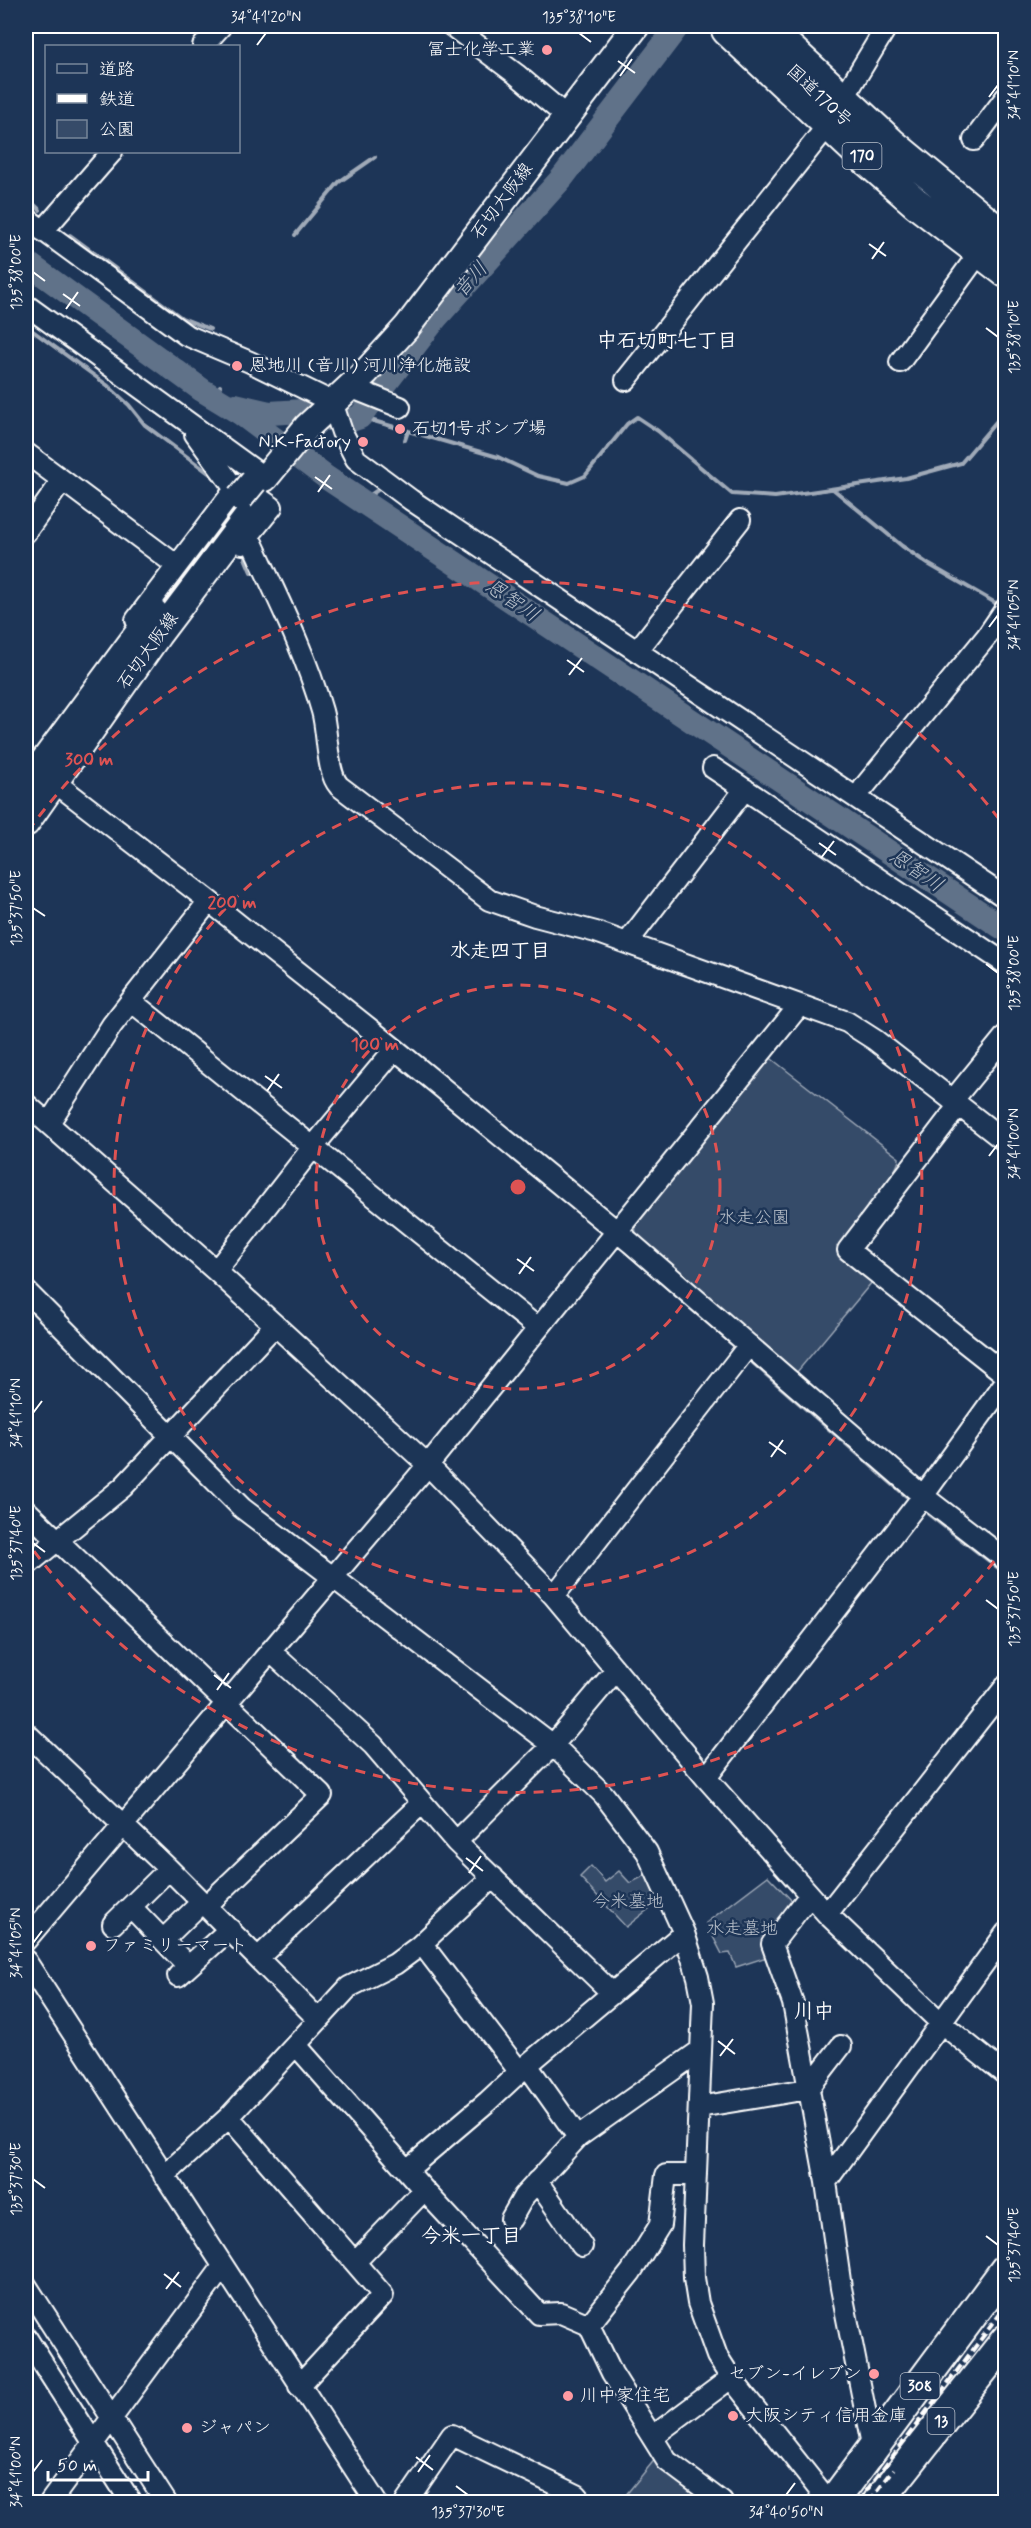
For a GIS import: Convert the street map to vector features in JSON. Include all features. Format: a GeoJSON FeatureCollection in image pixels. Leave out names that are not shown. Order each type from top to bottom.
{"type":"FeatureCollection","features":[{"type":"Feature","properties":{"kind":"highway","name":"国道170号"},"geometry":{"type":"LineString","coordinates":[[765,26],[807,75],[888,159],[992,254]]}},
{"type":"Feature","properties":{"kind":"highway","name":"170"},"geometry":{"type":"LineString","coordinates":[[781,26],[922,155],[1005,223]]}},
{"type":"Feature","properties":{"kind":"highway","name":"国道170号"},"geometry":{"type":"LineString","coordinates":[[734,27],[807,75],[1005,238]]}},
{"type":"Feature","properties":{"kind":"highway","name":"170"},"geometry":{"type":"LineString","coordinates":[[734,27],[828,125],[889,180],[992,254],[1005,272]]}},
{"type":"Feature","properties":{"kind":"highway","name":"308"},"geometry":{"type":"LineString","coordinates":[[831,2502],[873,2450],[1005,2269]]}},
{"type":"Feature","properties":{"kind":"highway","name":"13"},"geometry":{"type":"LineString","coordinates":[[852,2502],[1000,2287]]}},
{"type":"Feature","properties":{"kind":"highway","name":"13"},"geometry":{"type":"LineString","coordinates":[[878,2502],[992,2366],[1005,2338]]}},
{"type":"Feature","properties":{"kind":"highway"},"geometry":{"type":"LineString","coordinates":[[892,2502],[992,2366]]}},
{"type":"Feature","properties":{"kind":"main road","name":"石切大阪線"},"geometry":{"type":"LineString","coordinates":[[26,823],[36,774],[255,488],[307,427],[349,395],[407,327],[636,26]]}},
{"type":"Feature","properties":{"kind":"main road","name":"石切大阪線"},"geometry":{"type":"LineString","coordinates":[[36,774],[119,690],[255,488]]}},
{"type":"Feature","properties":{"kind":"street"},"geometry":{"type":"LineString","coordinates":[[204,45],[221,26]]}},
{"type":"Feature","properties":{"kind":"street"},"geometry":{"type":"LineString","coordinates":[[452,26],[516,74],[566,116]]}},
{"type":"Feature","properties":{"kind":"street"},"geometry":{"type":"LineString","coordinates":[[849,89],[887,26]]}},
{"type":"Feature","properties":{"kind":"street"},"geometry":{"type":"LineString","coordinates":[[974,140],[1005,97]]}},
{"type":"Feature","properties":{"kind":"street"},"geometry":{"type":"LineString","coordinates":[[626,380],[828,125]]}},
{"type":"Feature","properties":{"kind":"street"},"geometry":{"type":"LineString","coordinates":[[43,231],[111,153]]}},
{"type":"Feature","properties":{"kind":"street"},"geometry":{"type":"LineString","coordinates":[[26,218],[193,340],[349,395],[392,404]]}},
{"type":"Feature","properties":{"kind":"street"},"geometry":{"type":"LineString","coordinates":[[900,362],[992,254]]}},
{"type":"Feature","properties":{"kind":"street"},"geometry":{"type":"LineString","coordinates":[[26,305],[187,420],[255,488]]}},
{"type":"Feature","properties":{"kind":"street"},"geometry":{"type":"LineString","coordinates":[[349,395],[342,432],[356,459],[411,500],[1005,898]]}},
{"type":"Feature","properties":{"kind":"street"},"geometry":{"type":"LineString","coordinates":[[187,420],[255,488]]}},
{"type":"Feature","properties":{"kind":"street"},"geometry":{"type":"LineString","coordinates":[[26,453],[176,565]]}},
{"type":"Feature","properties":{"kind":"street"},"geometry":{"type":"LineString","coordinates":[[26,532],[62,481]]}},
{"type":"Feature","properties":{"kind":"street"},"geometry":{"type":"LineString","coordinates":[[119,690],[160,652],[272,507],[241,485],[255,488]]}},
{"type":"Feature","properties":{"kind":"street"},"geometry":{"type":"LineString","coordinates":[[255,488],[176,565],[47,742],[36,774],[209,901],[395,1049],[616,1231],[923,1496],[1005,1560]]}},
{"type":"Feature","properties":{"kind":"street"},"geometry":{"type":"LineString","coordinates":[[637,651],[740,520]]}},
{"type":"Feature","properties":{"kind":"street"},"geometry":{"type":"LineString","coordinates":[[249,536],[317,693],[327,731],[332,774],[336,783],[489,900],[627,943],[848,1022],[956,1102],[1005,1142]]}},
{"type":"Feature","properties":{"kind":"street"},"geometry":{"type":"LineString","coordinates":[[864,787],[987,636],[1005,608]]}},
{"type":"Feature","properties":{"kind":"street"},"geometry":{"type":"LineString","coordinates":[[713,768],[1005,964]]}},
{"type":"Feature","properties":{"kind":"street"},"geometry":{"type":"LineString","coordinates":[[627,943],[745,789]]}},
{"type":"Feature","properties":{"kind":"street"},"geometry":{"type":"LineString","coordinates":[[49,1123],[112,1025],[209,901]]}},
{"type":"Feature","properties":{"kind":"street"},"geometry":{"type":"LineString","coordinates":[[131,1001],[538,1328]]}},
{"type":"Feature","properties":{"kind":"street"},"geometry":{"type":"LineString","coordinates":[[26,1940],[428,1465],[799,1006]]}},
{"type":"Feature","properties":{"kind":"street"},"geometry":{"type":"LineString","coordinates":[[1005,1035],[848,1250],[1005,1375]]}},
{"type":"Feature","properties":{"kind":"street"},"geometry":{"type":"LineString","coordinates":[[216,1271],[313,1147],[395,1049]]}},
{"type":"Feature","properties":{"kind":"street"},"geometry":{"type":"LineString","coordinates":[[26,1104],[216,1271],[428,1465],[554,1596],[706,1778],[827,1914],[940,2022],[1005,2075]]}},
{"type":"Feature","properties":{"kind":"street"},"geometry":{"type":"LineString","coordinates":[[26,1291],[172,1435],[242,1508],[553,1745],[604,1795],[647,1852],[684,1933],[698,1977],[703,2003],[693,2246],[694,2278],[698,2303],[717,2356],[731,2378],[831,2502]]}},
{"type":"Feature","properties":{"kind":"street"},"geometry":{"type":"LineString","coordinates":[[26,1566],[123,1487],[275,1325]]}},
{"type":"Feature","properties":{"kind":"street"},"geometry":{"type":"LineString","coordinates":[[554,1596],[750,1345]]}},
{"type":"Feature","properties":{"kind":"street"},"geometry":{"type":"LineString","coordinates":[[706,1778],[923,1496],[1005,1381]]}},
{"type":"Feature","properties":{"kind":"street"},"geometry":{"type":"LineString","coordinates":[[26,1510],[227,1701],[322,1795],[163,1940]]}},
{"type":"Feature","properties":{"kind":"street"},"geometry":{"type":"LineString","coordinates":[[270,1651],[373,1745],[456,1842],[612,1994]]}},
{"type":"Feature","properties":{"kind":"street"},"geometry":{"type":"LineString","coordinates":[[456,1842],[553,1745],[616,1670]]}},
{"type":"Feature","properties":{"kind":"street"},"geometry":{"type":"LineString","coordinates":[[827,1914],[1005,1686]]}},
{"type":"Feature","properties":{"kind":"street"},"geometry":{"type":"LineString","coordinates":[[26,1733],[169,1869],[318,2019]]}},
{"type":"Feature","properties":{"kind":"street"},"geometry":{"type":"LineString","coordinates":[[258,1958],[422,1803]]}},
{"type":"Feature","properties":{"kind":"street"},"geometry":{"type":"LineString","coordinates":[[113,1924],[169,1869]]}},
{"type":"Feature","properties":{"kind":"street"},"geometry":{"type":"LineString","coordinates":[[164,2176],[229,2117],[349,1987],[395,1964],[422,1944],[493,1877]]}},
{"type":"Feature","properties":{"kind":"street"},"geometry":{"type":"LineString","coordinates":[[810,1895],[772,1944],[793,2003],[826,2182],[841,2288],[873,2450]]}},
{"type":"Feature","properties":{"kind":"street"},"geometry":{"type":"LineString","coordinates":[[131,1907],[163,1940],[183,1971],[230,1929]]}},
{"type":"Feature","properties":{"kind":"street"},"geometry":{"type":"LineString","coordinates":[[407,2170],[523,2068],[684,1933]]}},
{"type":"Feature","properties":{"kind":"street"},"geometry":{"type":"LineString","coordinates":[[826,2182],[1005,1933]]}},
{"type":"Feature","properties":{"kind":"street"},"geometry":{"type":"LineString","coordinates":[[422,1944],[578,2137]]}},
{"type":"Feature","properties":{"kind":"street"},"geometry":{"type":"LineString","coordinates":[[26,1961],[222,2268],[376,2502]]}},
{"type":"Feature","properties":{"kind":"street"},"geometry":{"type":"LineString","coordinates":[[296,2045],[424,2190],[539,2314],[561,2313],[589,2325],[612,2373],[667,2461],[722,2502]]}},
{"type":"Feature","properties":{"kind":"street"},"geometry":{"type":"LineString","coordinates":[[699,2107],[808,2089],[841,2046]]}},
{"type":"Feature","properties":{"kind":"street"},"geometry":{"type":"LineString","coordinates":[[510,2219],[524,2196],[578,2137],[701,2050]]}},
{"type":"Feature","properties":{"kind":"street"},"geometry":{"type":"LineString","coordinates":[[229,2117],[383,2295],[299,2386]]}},
{"type":"Feature","properties":{"kind":"street"},"geometry":{"type":"LineString","coordinates":[[589,2325],[631,2272],[660,2226],[666,2175],[696,2175]]}},
{"type":"Feature","properties":{"kind":"street"},"geometry":{"type":"LineString","coordinates":[[537,2181],[582,2246]]}},
{"type":"Feature","properties":{"kind":"street"},"geometry":{"type":"LineString","coordinates":[[355,2262],[424,2190]]}},
{"type":"Feature","properties":{"kind":"street"},"geometry":{"type":"LineString","coordinates":[[50,2502],[222,2268]]}},
{"type":"Feature","properties":{"kind":"street"},"geometry":{"type":"LineString","coordinates":[[26,2285],[166,2502]]}},
{"type":"Feature","properties":{"kind":"street"},"geometry":{"type":"LineString","coordinates":[[26,2337],[131,2502]]}},
{"type":"Feature","properties":{"kind":"street"},"geometry":{"type":"LineString","coordinates":[[652,2437],[731,2378]]}},
{"type":"Feature","properties":{"kind":"street"},"geometry":{"type":"LineString","coordinates":[[406,2502],[452,2435],[577,2494],[584,2502]]}},
{"type":"Feature","properties":{"kind":"green space","name":"水走公園"},"geometry":{"type":"Polygon","coordinates":[[[768,1056],[899,1158],[885,1186],[843,1239],[837,1251],[872,1282],[797,1372],[792,1371],[636,1235],[635,1222],[768,1056]]]}},
{"type":"Feature","properties":{"kind":"green space","name":"今米墓地"},"geometry":{"type":"Polygon","coordinates":[[[591,1866],[605,1882],[619,1871],[630,1883],[648,1874],[660,1900],[626,1927],[580,1877],[591,1866]]]}},
{"type":"Feature","properties":{"kind":"green space","name":"水走墓地"},"geometry":{"type":"Polygon","coordinates":[[[768,1876],[795,1904],[770,1956],[736,1967],[730,1953],[722,1954],[706,1923],[768,1876]]]}},
{"type":"Feature","properties":{"kind":"green space"},"geometry":{"type":"Polygon","coordinates":[[[656,2458],[715,2502],[620,2502],[656,2458]]]}},
{"type":"Feature","properties":{"kind":"waterway","name":"音川"},"geometry":{"type":"LineString","coordinates":[[235,405],[269,413],[303,411],[345,422],[360,417],[436,318],[562,178],[678,26]]}},
{"type":"Feature","properties":{"kind":"waterway"},"geometry":{"type":"LineString","coordinates":[[295,235],[339,182],[375,157]]}},
{"type":"Feature","properties":{"kind":"waterway"},"geometry":{"type":"LineString","coordinates":[[26,197],[40,210]]}},
{"type":"Feature","properties":{"kind":"waterway"},"geometry":{"type":"LineString","coordinates":[[70,235],[182,318],[210,329]]}},
{"type":"Feature","properties":{"kind":"waterway","name":"恩智川"},"geometry":{"type":"LineString","coordinates":[[26,262],[202,390],[240,413],[327,478],[1006,930]]}},
{"type":"Feature","properties":{"kind":"waterway"},"geometry":{"type":"LineString","coordinates":[[26,326],[107,385],[129,405],[145,425],[218,480]]}},
{"type":"Feature","properties":{"kind":"waterway"},"geometry":{"type":"LineString","coordinates":[[213,398],[220,386]]}},
{"type":"Feature","properties":{"kind":"waterway","name":"音川"},"geometry":{"type":"LineString","coordinates":[[357,408],[368,407]]}},
{"type":"Feature","properties":{"kind":"waterway"},"geometry":{"type":"LineString","coordinates":[[360,417],[498,457],[538,476],[569,483],[585,476],[627,424],[637,417],[658,431],[732,494],[775,497],[906,478],[961,463],[1006,410]]}},
{"type":"Feature","properties":{"kind":"waterway"},"geometry":{"type":"LineString","coordinates":[[405,440],[408,431]]}},
{"type":"Feature","properties":{"kind":"waterway"},"geometry":{"type":"LineString","coordinates":[[357,498],[369,496],[382,487]]}},
{"type":"Feature","properties":{"kind":"waterway"},"geometry":{"type":"LineString","coordinates":[[833,489],[902,546],[928,564],[999,605]]}},
{"type":"Feature","properties":{"kind":"waterway"},"geometry":{"type":"LineString","coordinates":[[245,558],[251,572]]}},
{"type":"Feature","properties":{"kind":"waterway"},"geometry":{"type":"LineString","coordinates":[[625,1251],[731,1343]]}},
{"type":"Feature","properties":{"kind":"waterway"},"geometry":{"type":"LineString","coordinates":[[753,1363],[906,1496]]}},
{"type":"Feature","properties":{"kind":"waterway"},"geometry":{"type":"LineString","coordinates":[[928,1514],[1006,1574]]}},
{"type":"Feature","properties":{"kind":"railway"},"geometry":{"type":"LineString","coordinates":[[858,2502],[1006,2306]]}},
{"type":"Feature","properties":{"kind":"railway"},"geometry":{"type":"LineString","coordinates":[[869,2502],[894,2469]]}},
{"type":"Feature","properties":{"kind":"place","name":"冨士化学工業"},"geometry":{"type":"Point","coordinates":[547,50]}},
{"type":"Feature","properties":{"kind":"place","name":"恩地川 (音川) 河川浄化施設"},"geometry":{"type":"Point","coordinates":[237,366]}},
{"type":"Feature","properties":{"kind":"place","name":"石切1号ポンプ場"},"geometry":{"type":"Point","coordinates":[400,429]}},
{"type":"Feature","properties":{"kind":"place","name":"N.K-Factory"},"geometry":{"type":"Point","coordinates":[363,442]}},
{"type":"Feature","properties":{"kind":"place","name":"ファミリーマート"},"geometry":{"type":"Point","coordinates":[91,1946]}},
{"type":"Feature","properties":{"kind":"place","name":"セブン-イレブン"},"geometry":{"type":"Point","coordinates":[874,2374]}},
{"type":"Feature","properties":{"kind":"place","name":"川中家住宅"},"geometry":{"type":"Point","coordinates":[568,2396]}},
{"type":"Feature","properties":{"kind":"place","name":"大阪シティ信用金庫"},"geometry":{"type":"Point","coordinates":[733,2416]}},
{"type":"Feature","properties":{"kind":"place","name":"ジャパン"},"geometry":{"type":"Point","coordinates":[187,2428]}},
{"type":"Feature","properties":{"kind":"district","name":"中石切町七丁目"},"geometry":{"type":"Point","coordinates":[667,341]}},
{"type":"Feature","properties":{"kind":"district","name":"水走四丁目"},"geometry":{"type":"Point","coordinates":[500,951]}},
{"type":"Feature","properties":{"kind":"district","name":"川中"},"geometry":{"type":"Point","coordinates":[814,2012]}},
{"type":"Feature","properties":{"kind":"district","name":"今米一丁目"},"geometry":{"type":"Point","coordinates":[471,2236]}}]}
